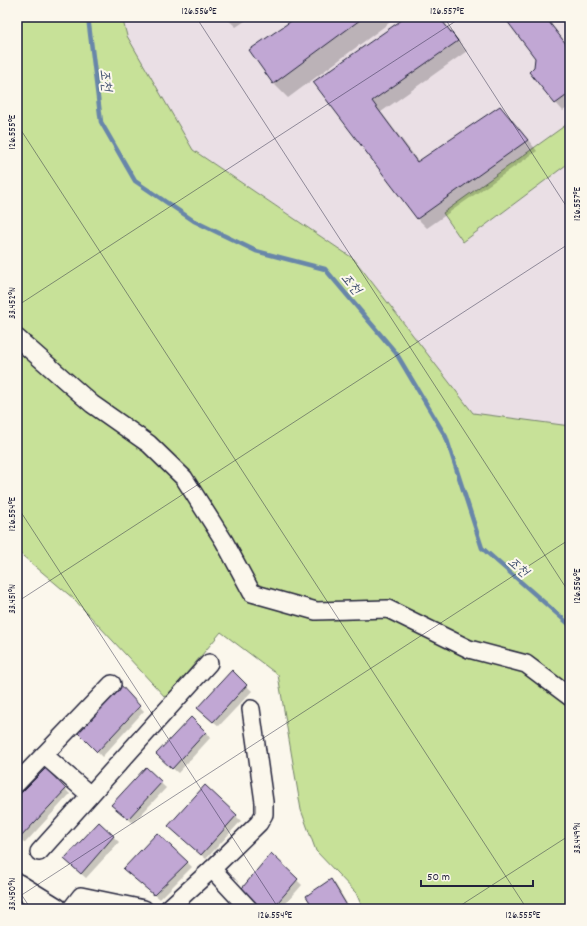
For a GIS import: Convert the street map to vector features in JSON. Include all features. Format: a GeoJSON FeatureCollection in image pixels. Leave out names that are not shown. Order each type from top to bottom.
{"type":"FeatureCollection","features":[{"type":"Feature","properties":{"kind":"main road"},"geometry":{"type":"LineString","coordinates":[[17,886],[56,909]]}},
{"type":"Feature","properties":{"kind":"street"},"geometry":{"type":"LineString","coordinates":[[17,338],[92,404],[148,444],[184,478],[224,541],[252,593],[316,611],[388,610],[469,649],[526,664],[570,697]]}},
{"type":"Feature","properties":{"kind":"street"},"geometry":{"type":"LineString","coordinates":[[39,852],[209,663]]}},
{"type":"Feature","properties":{"kind":"street"},"geometry":{"type":"LineString","coordinates":[[17,783],[112,684]]}},
{"type":"Feature","properties":{"kind":"street"},"geometry":{"type":"LineString","coordinates":[[168,909],[259,823],[264,814],[264,802],[251,709]]}},
{"type":"Feature","properties":{"kind":"street"},"geometry":{"type":"LineString","coordinates":[[44,755],[90,795]]}},
{"type":"Feature","properties":{"kind":"street"},"geometry":{"type":"LineString","coordinates":[[212,869],[249,909]]}},
{"type":"Feature","properties":{"kind":"street"},"geometry":{"type":"LineString","coordinates":[[71,909],[82,896],[144,909]]}},
{"type":"Feature","properties":{"kind":"shaded area"},"geometry":{"type":"Polygon","coordinates":[[[122,17],[570,17],[570,437],[488,434],[354,259],[193,150],[131,55],[122,17]]]}},
{"type":"Feature","properties":{"kind":"green space"},"geometry":{"type":"Polygon","coordinates":[[[17,17],[122,17],[127,36],[193,150],[354,259],[473,413],[570,426],[570,909],[363,909],[356,893],[316,851],[301,810],[278,675],[221,632],[166,698],[74,599],[17,551],[17,17]]]}},
{"type":"Feature","properties":{"kind":"green space"},"geometry":{"type":"Polygon","coordinates":[[[570,122],[570,162],[463,242],[443,213],[570,122]]]}},
{"type":"Feature","properties":{"kind":"building"},"geometry":{"type":"Polygon","coordinates":[[[297,17],[364,17],[273,84],[249,50],[297,17]]]}},
{"type":"Feature","properties":{"kind":"building"},"geometry":{"type":"Polygon","coordinates":[[[406,17],[439,17],[458,41],[372,101],[417,162],[500,106],[528,140],[417,219],[313,82],[406,17]]]}},
{"type":"Feature","properties":{"kind":"building"},"geometry":{"type":"Polygon","coordinates":[[[504,17],[545,17],[570,49],[570,93],[555,104],[529,72],[534,67],[535,58],[504,17]]]}},
{"type":"Feature","properties":{"kind":"building"},"geometry":{"type":"Polygon","coordinates":[[[232,670],[247,685],[213,722],[197,708],[232,670]]]}},
{"type":"Feature","properties":{"kind":"building"},"geometry":{"type":"Polygon","coordinates":[[[120,684],[140,706],[97,752],[76,731],[120,684]]]}},
{"type":"Feature","properties":{"kind":"building"},"geometry":{"type":"Polygon","coordinates":[[[191,717],[206,732],[172,769],[156,754],[191,717]]]}},
{"type":"Feature","properties":{"kind":"building"},"geometry":{"type":"Polygon","coordinates":[[[146,767],[162,782],[128,819],[111,805],[146,767]]]}},
{"type":"Feature","properties":{"kind":"building"},"geometry":{"type":"Polygon","coordinates":[[[46,768],[66,789],[19,839],[17,837],[17,797],[46,768]]]}},
{"type":"Feature","properties":{"kind":"building"},"geometry":{"type":"Polygon","coordinates":[[[205,785],[237,815],[201,855],[168,826],[205,785]]]}},
{"type":"Feature","properties":{"kind":"building"},"geometry":{"type":"Polygon","coordinates":[[[99,822],[114,836],[81,874],[64,859],[99,822]]]}},
{"type":"Feature","properties":{"kind":"building"},"geometry":{"type":"Polygon","coordinates":[[[157,833],[188,862],[154,895],[123,869],[157,833]]]}},
{"type":"Feature","properties":{"kind":"building"},"geometry":{"type":"Polygon","coordinates":[[[271,853],[298,879],[272,909],[258,909],[238,893],[271,853]]]}},
{"type":"Feature","properties":{"kind":"building"},"geometry":{"type":"Polygon","coordinates":[[[331,879],[349,909],[314,909],[306,896],[331,879]]]}},
{"type":"Feature","properties":{"kind":"waterway","name":"조천"},"geometry":{"type":"LineString","coordinates":[[88,17],[101,122],[135,181],[194,221],[256,251],[325,269],[396,353],[446,437],[482,548],[570,625]]}}]}
